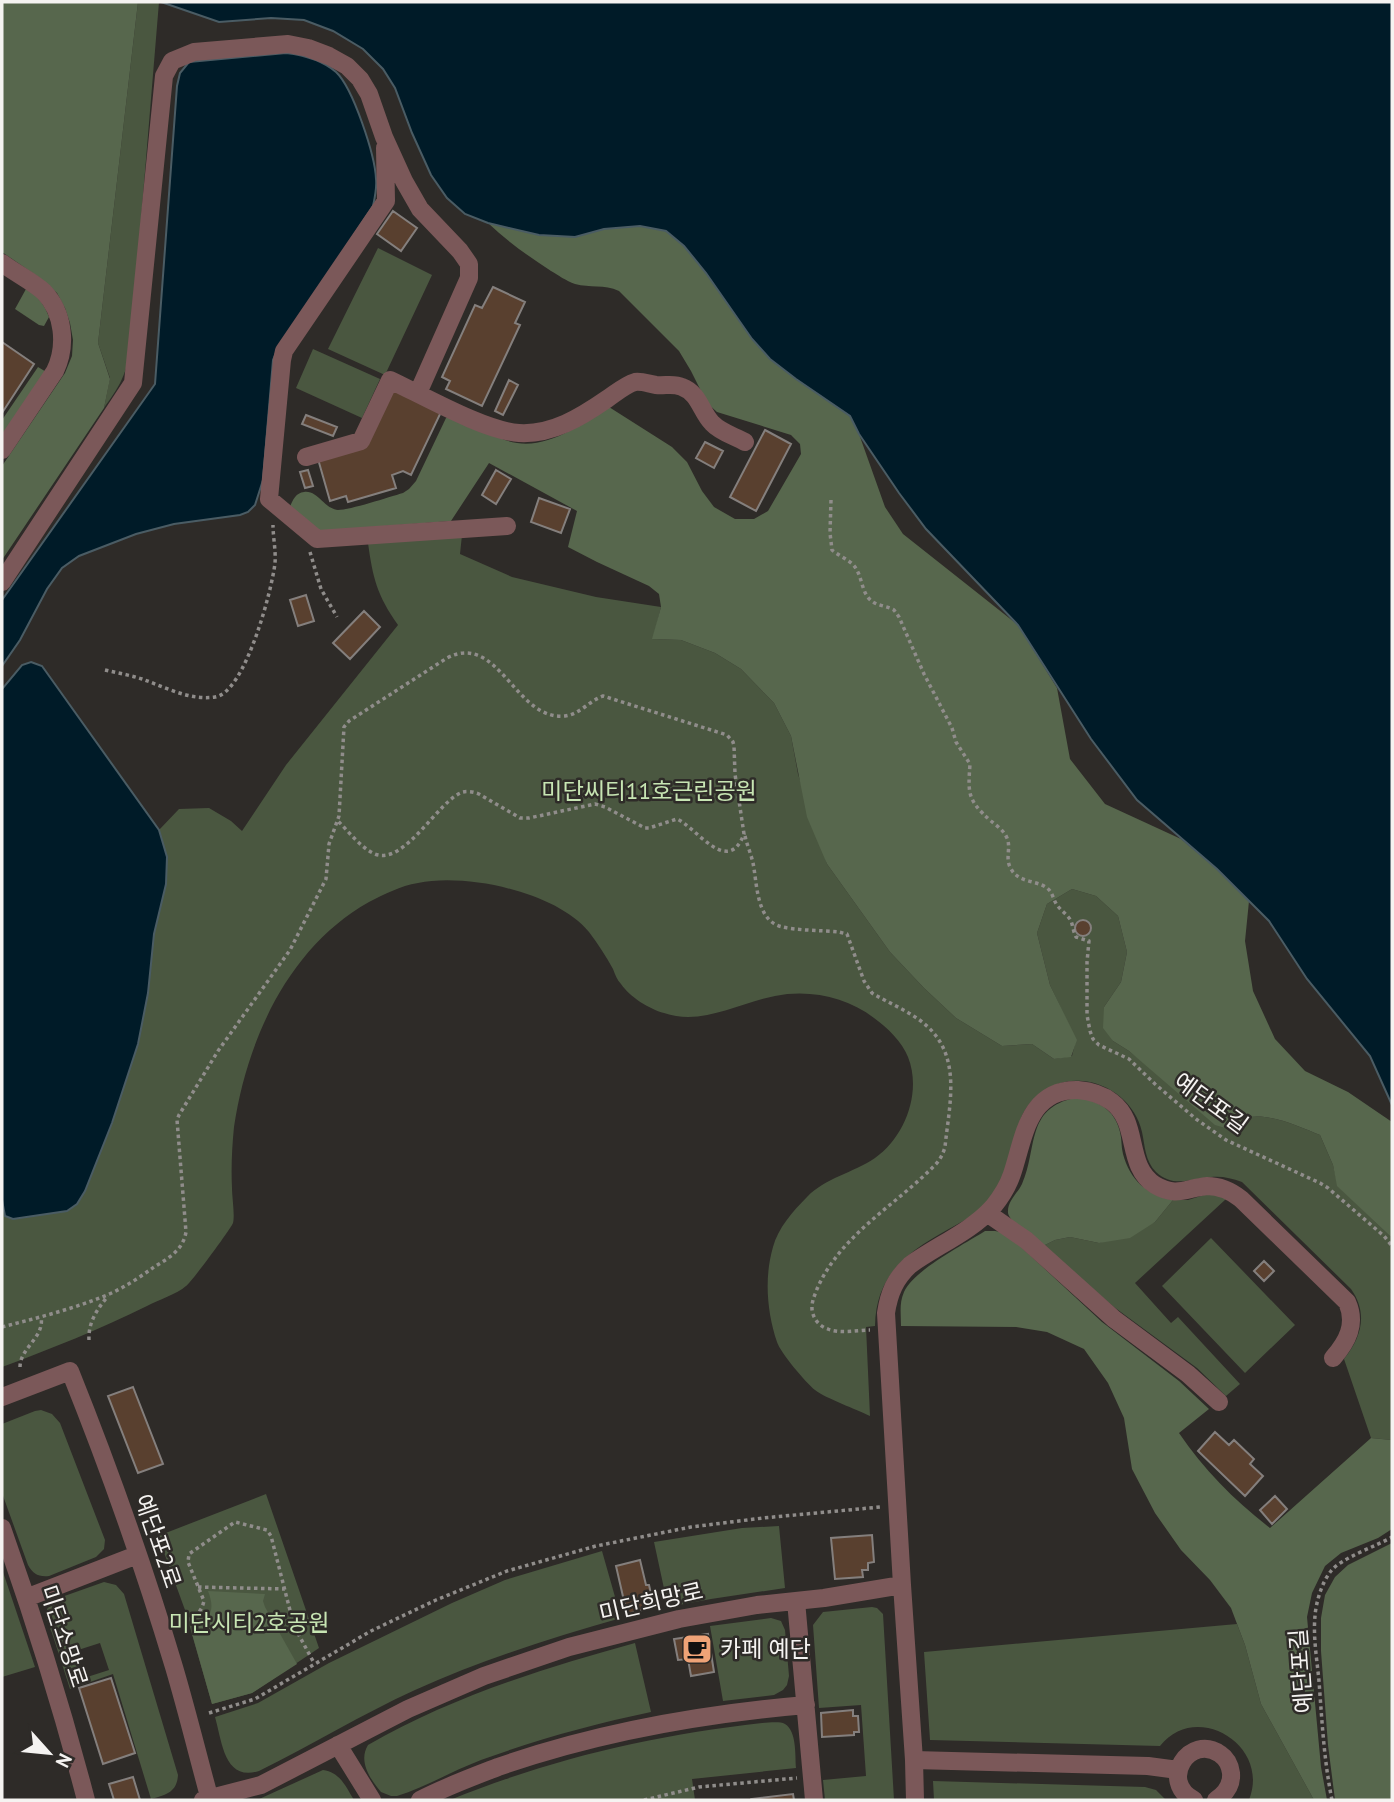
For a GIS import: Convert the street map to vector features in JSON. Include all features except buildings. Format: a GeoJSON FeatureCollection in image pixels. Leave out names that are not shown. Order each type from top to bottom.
{"type":"FeatureCollection","features":[{"type":"Feature","properties":{"kind":"street"},"geometry":{"type":"LineString","coordinates":[[2,582],[133,383],[164,76],[172,61],[194,52],[288,44],[329,56],[347,66],[360,79],[369,94],[384,137],[404,181],[420,209],[469,264],[469,278],[418,393]]}},
{"type":"Feature","properties":{"kind":"street"},"geometry":{"type":"LineString","coordinates":[[384,137],[386,201],[284,351],[268,499],[317,539],[507,526]]}},
{"type":"Feature","properties":{"kind":"street"},"geometry":{"type":"LineString","coordinates":[[2,450],[55,371],[63,345],[58,315],[42,290],[3,268]]}},
{"type":"Feature","properties":{"kind":"street"},"geometry":{"type":"LineString","coordinates":[[306,457],[361,441],[390,380],[475,420],[500,430],[519,433],[541,432],[564,424],[587,413],[627,385],[637,382],[681,386],[696,397],[716,427],[745,442]]}},
{"type":"Feature","properties":{"kind":"street"},"geometry":{"type":"LineString","coordinates":[[915,1800],[886,1313],[888,1296],[901,1274],[910,1265],[980,1219],[1003,1193],[1011,1176],[1026,1125],[1034,1111],[1045,1100],[1070,1090],[1084,1090],[1099,1095],[1122,1112],[1128,1124],[1139,1166],[1146,1178],[1169,1191],[1182,1192],[1206,1186],[1235,1194],[1342,1297],[1351,1311],[1352,1321],[1347,1340],[1332,1358]]}},
{"type":"Feature","properties":{"kind":"street"},"geometry":{"type":"LineString","coordinates":[[986,1213],[1026,1240],[1114,1319],[1188,1374],[1219,1402]]}},
{"type":"Feature","properties":{"kind":"street","name":"예단포2로"},"geometry":{"type":"LineString","coordinates":[[2,1397],[70,1371],[127,1524],[173,1664],[208,1800]]}},
{"type":"Feature","properties":{"kind":"street","name":"미단소망로"},"geometry":{"type":"LineString","coordinates":[[2,1528],[64,1717],[86,1800]]}},
{"type":"Feature","properties":{"kind":"street"},"geometry":{"type":"LineString","coordinates":[[26,1598],[137,1555]]}},
{"type":"Feature","properties":{"kind":"street","name":"미단희망로"},"geometry":{"type":"LineString","coordinates":[[208,1800],[261,1785],[408,1709],[484,1676],[569,1647],[679,1619],[902,1585]]}},
{"type":"Feature","properties":{"kind":"street"},"geometry":{"type":"LineString","coordinates":[[796,1601],[814,1800]]}},
{"type":"Feature","properties":{"kind":"street"},"geometry":{"type":"LineString","coordinates":[[420,1800],[471,1777],[559,1747],[613,1733],[741,1711],[806,1705]]}},
{"type":"Feature","properties":{"kind":"street"},"geometry":{"type":"LineString","coordinates":[[338,1745],[372,1800]]}},
{"type":"Feature","properties":{"kind":"street"},"geometry":{"type":"LineString","coordinates":[[1194,1800],[1187,1797],[1181,1789],[1178,1770],[1191,1752],[1202,1749],[1213,1750],[1229,1764],[1229,1786],[1216,1800]]}},
{"type":"Feature","properties":{"kind":"street"},"geometry":{"type":"LineString","coordinates":[[914,1760],[1148,1766],[1178,1770]]}},
{"type":"Feature","properties":{"kind":"path"},"geometry":{"type":"LineString","coordinates":[[105,670],[201,698],[219,697],[233,684],[257,635],[275,562],[268,499]]}},
{"type":"Feature","properties":{"kind":"path","name":"예단포길"},"geometry":{"type":"LineString","coordinates":[[831,500],[832,550],[853,564],[868,598],[894,610],[899,617],[952,728],[956,742],[970,764],[969,792],[978,808],[1005,834],[1009,844],[1010,867],[1029,883],[1040,884],[1050,890],[1058,908],[1070,919],[1076,937],[1089,941],[1087,1015],[1093,1039],[1099,1045],[1129,1059],[1196,1119],[1226,1140],[1328,1188],[1392,1246]]}},
{"type":"Feature","properties":{"kind":"path"},"geometry":{"type":"LineString","coordinates":[[299,524],[321,589],[337,617]]}},
{"type":"Feature","properties":{"kind":"path"},"geometry":{"type":"LineString","coordinates":[[2,1327],[110,1294],[140,1277],[182,1245],[186,1232],[177,1121],[218,1051],[290,950],[326,879],[329,844],[338,821],[345,723],[447,658],[461,652],[469,652],[483,657],[533,706],[548,714],[574,714],[603,696],[727,735],[733,742],[744,834],[766,916],[783,927],[847,934],[864,981],[872,993],[914,1017],[929,1028],[940,1042],[949,1065],[952,1090],[943,1154],[934,1166],[846,1245],[825,1272],[813,1298],[813,1314],[821,1326],[828,1330],[874,1330]]}},
{"type":"Feature","properties":{"kind":"path"},"geometry":{"type":"LineString","coordinates":[[338,821],[366,849],[379,856],[403,846],[415,837],[445,805],[464,792],[472,792],[520,818],[595,804],[645,828],[677,820],[688,825],[711,847],[724,851],[736,847],[744,834]]}},
{"type":"Feature","properties":{"kind":"path"},"geometry":{"type":"LineString","coordinates":[[736,847],[749,850]]}},
{"type":"Feature","properties":{"kind":"path"},"geometry":{"type":"LineString","coordinates":[[89,1340],[92,1321],[110,1294]]}},
{"type":"Feature","properties":{"kind":"path"},"geometry":{"type":"LineString","coordinates":[[20,1367],[21,1358],[41,1328],[41,1317]]}},
{"type":"Feature","properties":{"kind":"path"},"geometry":{"type":"LineString","coordinates":[[209,1713],[255,1699],[371,1631],[436,1600],[507,1571],[596,1546],[691,1527],[882,1507]]}},
{"type":"Feature","properties":{"kind":"path"},"geometry":{"type":"LineString","coordinates":[[182,1623],[200,1612],[204,1601],[188,1562],[189,1554],[230,1524],[240,1522],[270,1532],[294,1626],[314,1663]]}},
{"type":"Feature","properties":{"kind":"path","name":"예단포길"},"geometry":{"type":"LineString","coordinates":[[1332,1800],[1326,1765],[1315,1616],[1322,1588],[1331,1571],[1341,1562],[1392,1536]]}},
{"type":"Feature","properties":{"kind":"path"},"geometry":{"type":"LineString","coordinates":[[198,1587],[285,1589]]}},
{"type":"Feature","properties":{"kind":"path"},"geometry":{"type":"LineString","coordinates":[[643,1800],[699,1787],[799,1778]]}},
{"type":"Feature","properties":{"kind":"green space"},"geometry":{"type":"Polygon","coordinates":[[[2,2],[138,2],[98,343],[110,379],[104,408],[2,560],[2,466],[65,373],[72,356],[73,340],[65,308],[57,293],[2,252],[2,2]]]}},
{"type":"Feature","properties":{"kind":"green space"},"geometry":{"type":"Polygon","coordinates":[[[138,2],[159,2],[130,353],[120,382],[104,408],[110,378],[98,343],[138,2]]]}},
{"type":"Feature","properties":{"kind":"green space"},"geometry":{"type":"Polygon","coordinates":[[[488,223],[539,235],[575,237],[604,229],[640,226],[666,231],[684,246],[706,273],[752,339],[770,359],[850,416],[885,507],[903,534],[1018,625],[1057,688],[1070,759],[1105,804],[1181,839],[1249,901],[1245,941],[1253,991],[1275,1039],[1305,1071],[1348,1092],[1392,1122],[1392,1238],[1337,1186],[1333,1165],[1320,1135],[1282,1121],[1261,1117],[1243,1119],[1229,1129],[1215,1125],[1129,1051],[1113,1041],[1103,1028],[1104,1007],[1121,982],[1127,952],[1118,916],[1096,896],[1072,889],[1047,904],[1037,933],[1050,985],[1077,1040],[1071,1057],[1054,1059],[1032,1044],[1002,1046],[956,1018],[890,952],[827,864],[807,817],[791,736],[774,703],[741,669],[715,653],[681,640],[652,639],[661,607],[659,594],[649,586],[568,547],[577,511],[489,463],[451,521],[320,531],[290,507],[295,497],[304,492],[313,494],[338,510],[403,493],[416,481],[446,418],[451,415],[500,438],[529,444],[557,437],[609,407],[672,447],[687,462],[714,507],[735,519],[754,519],[768,511],[801,454],[800,444],[791,435],[717,412],[707,403],[679,351],[619,291],[568,281],[526,254],[488,223]]]}},
{"type":"Feature","properties":{"kind":"green space"},"geometry":{"type":"Polygon","coordinates":[[[378,248],[432,275],[385,375],[328,349],[378,248]]]}},
{"type":"Feature","properties":{"kind":"green space"},"geometry":{"type":"Polygon","coordinates":[[[26,289],[37,298],[49,317],[44,326],[15,309],[26,289]]]}},
{"type":"Feature","properties":{"kind":"green space"},"geometry":{"type":"Polygon","coordinates":[[[313,349],[380,379],[362,418],[296,388],[313,349]]]}},
{"type":"Feature","properties":{"kind":"green space"},"geometry":{"type":"Polygon","coordinates":[[[38,367],[48,373],[2,441],[2,420],[38,367]]]}},
{"type":"Feature","properties":{"kind":"green space","name":"미단씨티11호근린공원"},"geometry":{"type":"Polygon","coordinates":[[[462,535],[460,554],[512,577],[596,597],[661,607],[653,639],[681,640],[715,653],[741,669],[774,703],[791,736],[798,774],[827,864],[890,952],[924,988],[956,1018],[1002,1046],[1032,1044],[1054,1059],[1072,1056],[1076,1040],[1050,985],[1037,933],[1047,904],[1072,889],[1096,896],[1118,916],[1127,952],[1121,982],[1104,1007],[1113,1041],[1229,1129],[1243,1119],[1261,1117],[1282,1121],[1320,1135],[1333,1165],[1338,1186],[1392,1238],[1392,1440],[1371,1438],[1344,1359],[1359,1334],[1361,1325],[1360,1307],[1351,1289],[1242,1182],[1219,1177],[1175,1181],[1162,1177],[1152,1168],[1139,1122],[1128,1104],[1102,1086],[1082,1081],[1062,1082],[1044,1091],[1029,1104],[1018,1126],[1010,1162],[986,1205],[906,1257],[887,1279],[877,1308],[875,1326],[866,1327],[870,1416],[820,1393],[800,1374],[777,1342],[768,1295],[770,1259],[782,1227],[814,1190],[875,1158],[895,1138],[912,1099],[912,1071],[902,1046],[884,1026],[863,1011],[840,1000],[814,994],[775,996],[692,1017],[658,1011],[640,1002],[625,989],[596,941],[574,918],[533,896],[461,881],[411,884],[369,902],[341,921],[316,944],[276,998],[249,1061],[240,1094],[232,1150],[233,1223],[189,1283],[173,1294],[111,1323],[2,1367],[2,1200],[5,1216],[148,993],[154,934],[166,884],[167,857],[159,830],[179,809],[209,808],[242,831],[286,765],[398,625],[377,586],[368,543],[462,535]]]}},
{"type":"Feature","properties":{"kind":"green space"},"geometry":{"type":"Polygon","coordinates":[[[1075,1098],[1090,1100],[1109,1111],[1117,1124],[1123,1154],[1135,1179],[1155,1194],[1173,1200],[1155,1222],[1130,1238],[1099,1243],[1070,1237],[1043,1246],[1013,1221],[1008,1209],[1027,1171],[1040,1120],[1059,1103],[1075,1098]]]}},
{"type":"Feature","properties":{"kind":"green space"},"geometry":{"type":"Polygon","coordinates":[[[1204,1195],[1217,1195],[1226,1199],[1135,1283],[1171,1323],[1178,1317],[1240,1384],[1226,1396],[1197,1368],[1114,1307],[1043,1246],[1070,1237],[1099,1243],[1155,1222],[1173,1200],[1188,1200],[1204,1195]]]}},
{"type":"Feature","properties":{"kind":"green space"},"geometry":{"type":"Polygon","coordinates":[[[985,1231],[1006,1233],[1102,1322],[1179,1381],[1209,1409],[1179,1433],[1221,1484],[1270,1528],[1371,1438],[1392,1440],[1392,1529],[1378,1538],[1341,1553],[1325,1566],[1312,1593],[1307,1617],[1321,1767],[1327,1800],[1314,1800],[1261,1704],[1245,1645],[1231,1608],[1210,1580],[1181,1550],[1155,1513],[1132,1469],[1124,1418],[1108,1383],[1084,1349],[1047,1332],[1016,1327],[901,1326],[901,1300],[909,1284],[940,1258],[985,1231]]]}},
{"type":"Feature","properties":{"kind":"green space"},"geometry":{"type":"Polygon","coordinates":[[[1211,1238],[1295,1325],[1245,1373],[1162,1286],[1211,1238]]]}},
{"type":"Feature","properties":{"kind":"green space"},"geometry":{"type":"Polygon","coordinates":[[[41,1410],[52,1414],[60,1423],[105,1540],[104,1549],[96,1557],[49,1576],[36,1574],[28,1565],[2,1493],[2,1424],[41,1410]]]}},
{"type":"Feature","properties":{"kind":"green space","name":"미단시티2호공원"},"geometry":{"type":"Polygon","coordinates":[[[266,1494],[319,1648],[252,1693],[212,1704],[185,1610],[158,1536],[266,1494]]]}},
{"type":"Feature","properties":{"kind":"green space"},"geometry":{"type":"Polygon","coordinates":[[[779,1526],[785,1588],[668,1607],[654,1542],[742,1528],[779,1526]]]}},
{"type":"Feature","properties":{"kind":"green space"},"geometry":{"type":"Polygon","coordinates":[[[1392,1543],[1392,1800],[1335,1800],[1321,1651],[1321,1618],[1325,1595],[1335,1577],[1348,1565],[1392,1543]]]}},
{"type":"Feature","properties":{"kind":"green space"},"geometry":{"type":"Polygon","coordinates":[[[602,1551],[621,1618],[517,1650],[440,1679],[376,1709],[259,1771],[238,1771],[226,1757],[215,1717],[258,1703],[329,1663],[505,1580],[602,1551]]]}},
{"type":"Feature","properties":{"kind":"green space"},"geometry":{"type":"Polygon","coordinates":[[[2,1569],[35,1667],[2,1677],[2,1569]]]}},
{"type":"Feature","properties":{"kind":"green space"},"geometry":{"type":"Polygon","coordinates":[[[104,1582],[116,1585],[124,1594],[178,1775],[175,1786],[169,1792],[151,1799],[113,1674],[70,1689],[46,1619],[47,1609],[56,1599],[104,1582]],[[100,1643],[75,1651],[84,1678],[109,1670],[100,1643]]]}},
{"type":"Feature","properties":{"kind":"green space"},"geometry":{"type":"Polygon","coordinates":[[[208,1591],[265,1594],[265,1607],[297,1664],[252,1693],[212,1704],[191,1630],[210,1614],[208,1591]]]}},
{"type":"Feature","properties":{"kind":"green space"},"geometry":{"type":"Polygon","coordinates":[[[872,1607],[883,1614],[894,1800],[825,1800],[823,1780],[866,1776],[861,1705],[819,1708],[813,1625],[823,1612],[872,1607]]]}},
{"type":"Feature","properties":{"kind":"green space"},"geometry":{"type":"Polygon","coordinates":[[[771,1618],[781,1621],[785,1630],[789,1676],[787,1685],[774,1695],[723,1701],[710,1626],[771,1618]]]}},
{"type":"Feature","properties":{"kind":"green space"},"geometry":{"type":"Polygon","coordinates":[[[1237,1624],[1261,1704],[1314,1800],[1249,1800],[1253,1780],[1249,1762],[1240,1747],[1226,1735],[1210,1728],[1192,1727],[1175,1733],[1160,1746],[930,1740],[924,1652],[1237,1624]]]}},
{"type":"Feature","properties":{"kind":"green space"},"geometry":{"type":"Polygon","coordinates":[[[635,1643],[651,1712],[586,1727],[523,1746],[481,1760],[397,1796],[381,1792],[369,1776],[364,1757],[368,1745],[432,1712],[498,1685],[635,1643]]]}},
{"type":"Feature","properties":{"kind":"green space"},"geometry":{"type":"Polygon","coordinates":[[[762,1723],[780,1723],[789,1727],[795,1744],[796,1768],[692,1779],[695,1800],[450,1800],[527,1772],[603,1751],[641,1742],[762,1723]]]}},
{"type":"Feature","properties":{"kind":"green space"},"geometry":{"type":"Polygon","coordinates":[[[323,1770],[338,1777],[354,1800],[257,1800],[323,1770]]]}},
{"type":"Feature","properties":{"kind":"green space"},"geometry":{"type":"Polygon","coordinates":[[[933,1781],[1145,1787],[1156,1790],[1166,1800],[934,1800],[933,1781]]]}},
{"type":"Feature","properties":{"kind":"water"},"geometry":{"type":"Polygon","coordinates":[[[161,2],[1392,2],[1392,1105],[1370,1056],[1307,979],[1269,921],[1217,869],[1137,800],[1091,739],[1018,625],[926,529],[859,434],[850,416],[770,359],[752,339],[684,246],[666,231],[640,226],[604,229],[575,237],[539,235],[488,223],[465,214],[447,198],[431,175],[395,88],[383,69],[363,49],[333,31],[304,20],[271,18],[219,22],[161,2]]]}},
{"type":"Feature","properties":{"kind":"water"},"geometry":{"type":"Polygon","coordinates":[[[286,53],[319,61],[343,80],[367,139],[375,168],[376,189],[373,206],[273,360],[263,480],[255,505],[240,515],[174,524],[136,534],[79,556],[62,568],[47,589],[20,640],[2,666],[2,600],[155,384],[180,73],[189,62],[286,53]]]}},
{"type":"Feature","properties":{"kind":"water"},"geometry":{"type":"Polygon","coordinates":[[[31,662],[42,666],[159,830],[167,857],[166,884],[154,934],[148,993],[138,1044],[112,1123],[85,1191],[77,1204],[67,1211],[13,1219],[5,1216],[2,1200],[2,689],[22,665],[31,662]]]}},
{"type":"Feature","properties":{"kind":"place","name":"카페 예단"},"geometry":{"type":"Point","coordinates":[697,1649]}}]}
